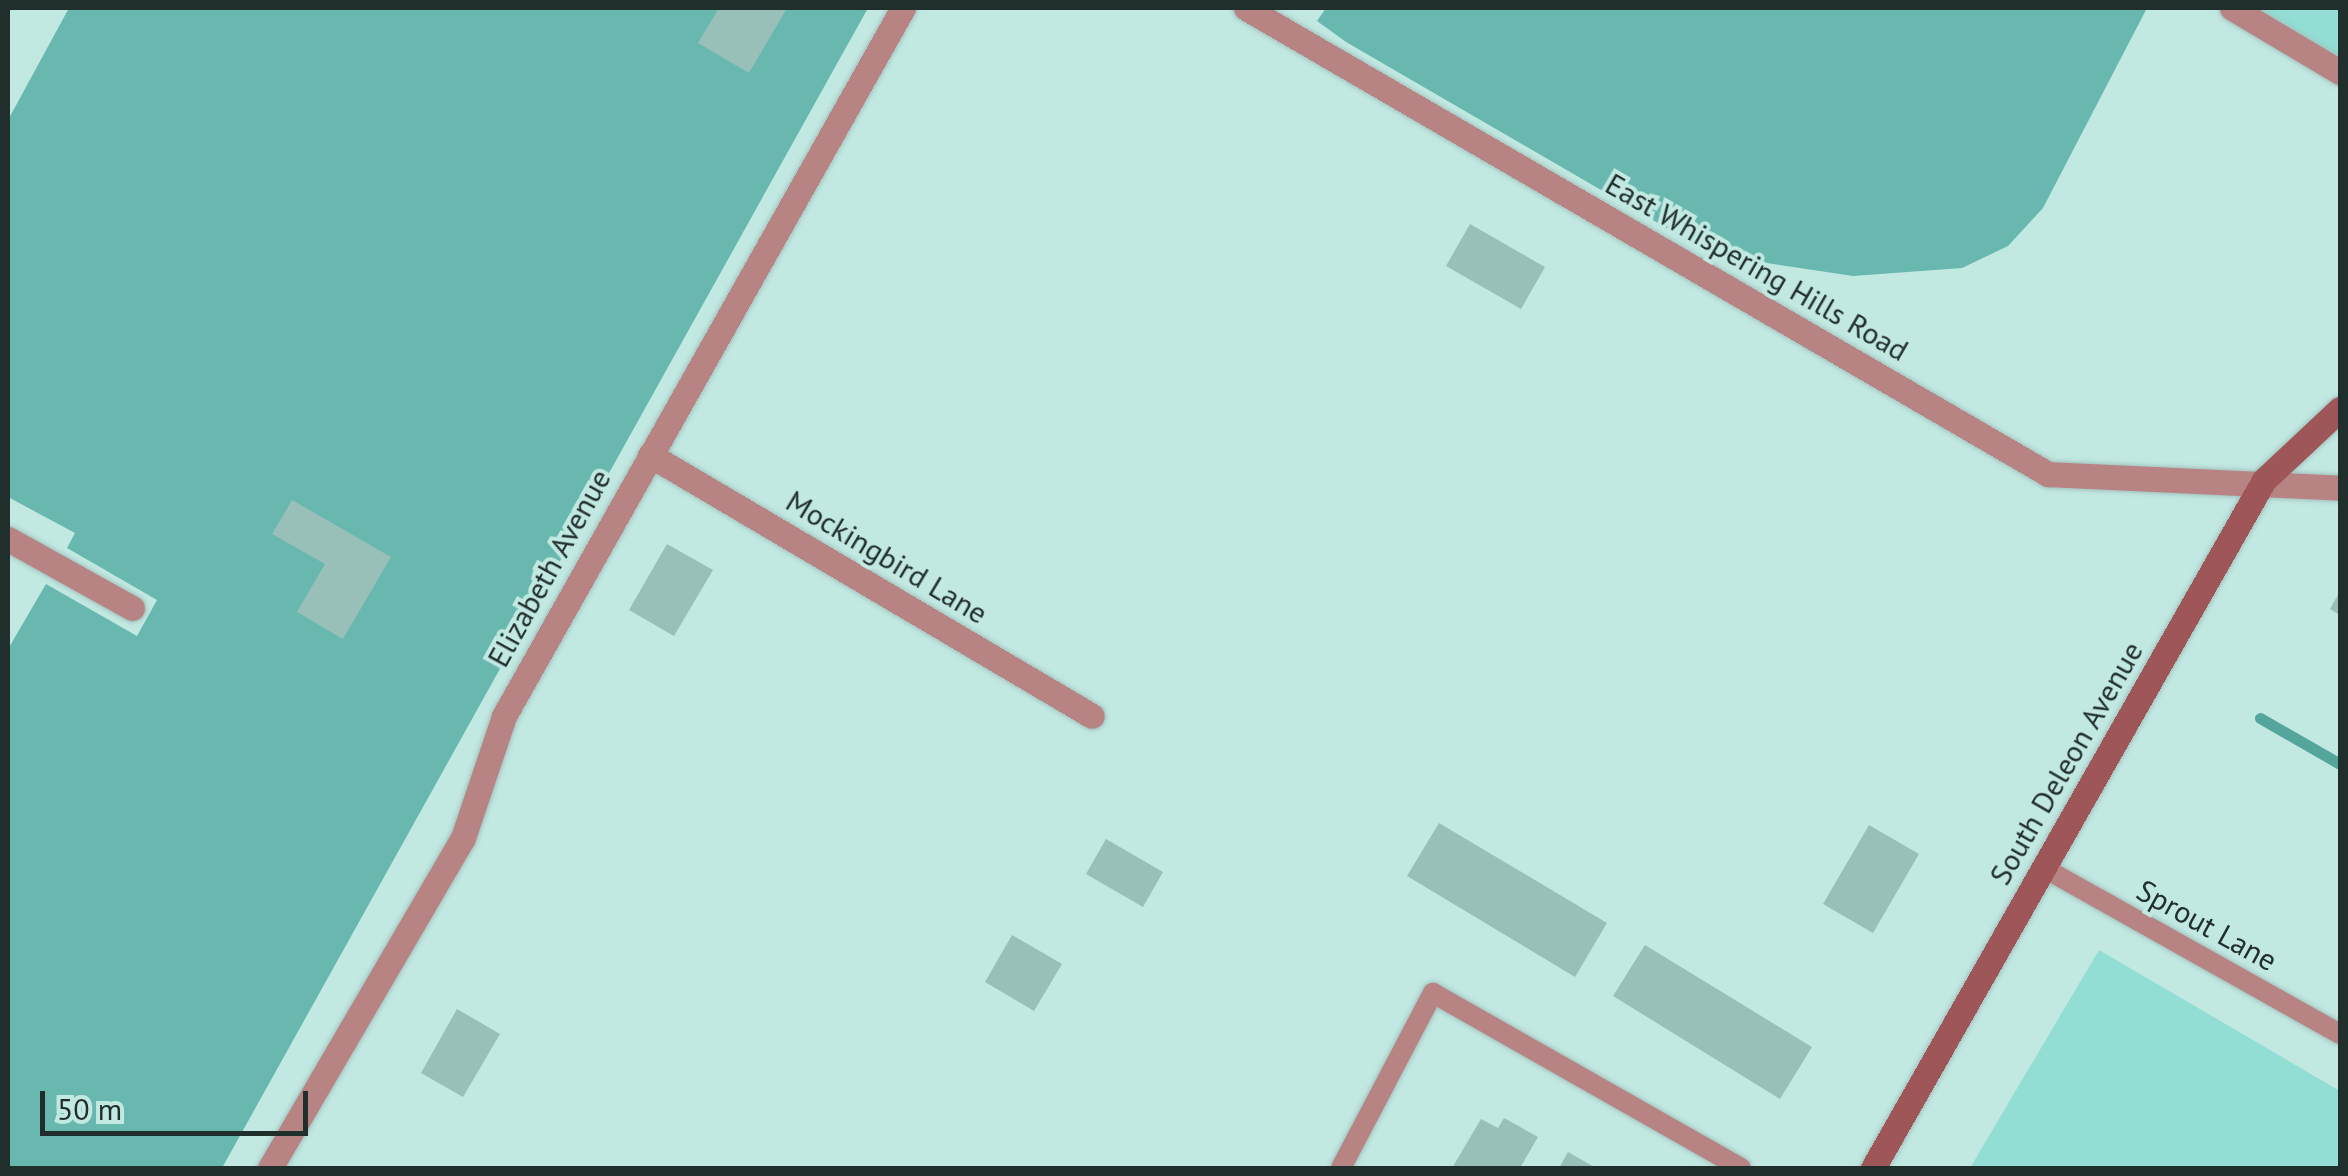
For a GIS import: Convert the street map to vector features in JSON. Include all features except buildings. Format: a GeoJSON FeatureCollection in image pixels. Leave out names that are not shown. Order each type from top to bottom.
{"type":"FeatureCollection","features":[{"type":"Feature","properties":{"kind":"street","name":"Elizabeth Avenue"},"geometry":{"type":"LineString","coordinates":[[270,1168],[463,838],[504,716],[903,8]]}},
{"type":"Feature","properties":{"kind":"street","name":"East Whispering Hills Road"},"geometry":{"type":"LineString","coordinates":[[1246,8],[2048,474],[2264,480],[2340,488]]}},
{"type":"Feature","properties":{"kind":"street"},"geometry":{"type":"LineString","coordinates":[[2232,8],[2340,72]]}},
{"type":"Feature","properties":{"kind":"street","name":"South Deleon Avenue"},"geometry":{"type":"LineString","coordinates":[[1873,1168],[2264,480],[2340,409]]}},
{"type":"Feature","properties":{"kind":"street","name":"Mockingbird Lane"},"geometry":{"type":"LineString","coordinates":[[650,455],[1092,716]]}},
{"type":"Feature","properties":{"kind":"street"},"geometry":{"type":"LineString","coordinates":[[8,539],[132,608]]}},
{"type":"Feature","properties":{"kind":"lane","name":"Sprout Lane"},"geometry":{"type":"LineString","coordinates":[[2044,868],[2340,1034]]}},
{"type":"Feature","properties":{"kind":"lane"},"geometry":{"type":"LineString","coordinates":[[1341,1168],[1433,993],[1742,1168]]}},
{"type":"Feature","properties":{"kind":"shaded area"},"geometry":{"type":"Polygon","coordinates":[[[69,8],[868,8],[222,1168],[8,1168],[8,649],[46,584],[137,636],[157,600],[67,548],[75,533],[8,497],[8,120],[69,8]]]}},
{"type":"Feature","properties":{"kind":"shaded area"},"geometry":{"type":"Polygon","coordinates":[[[1326,8],[2147,8],[2043,208],[2008,246],[1962,268],[1853,276],[1713,255],[1346,42],[1317,21],[1326,8]]]}},
{"type":"Feature","properties":{"kind":"shaded area"},"geometry":{"type":"Polygon","coordinates":[[[2223,8],[2340,8],[2340,71],[2223,8]]]}},
{"type":"Feature","properties":{"kind":"shaded area"},"geometry":{"type":"Polygon","coordinates":[[[2099,950],[2340,1091],[2340,1168],[1970,1168],[2099,950]]]}},
{"type":"Feature","properties":{"kind":"waterway"},"geometry":{"type":"LineString","coordinates":[[2260,718],[2340,764]]}}]}
